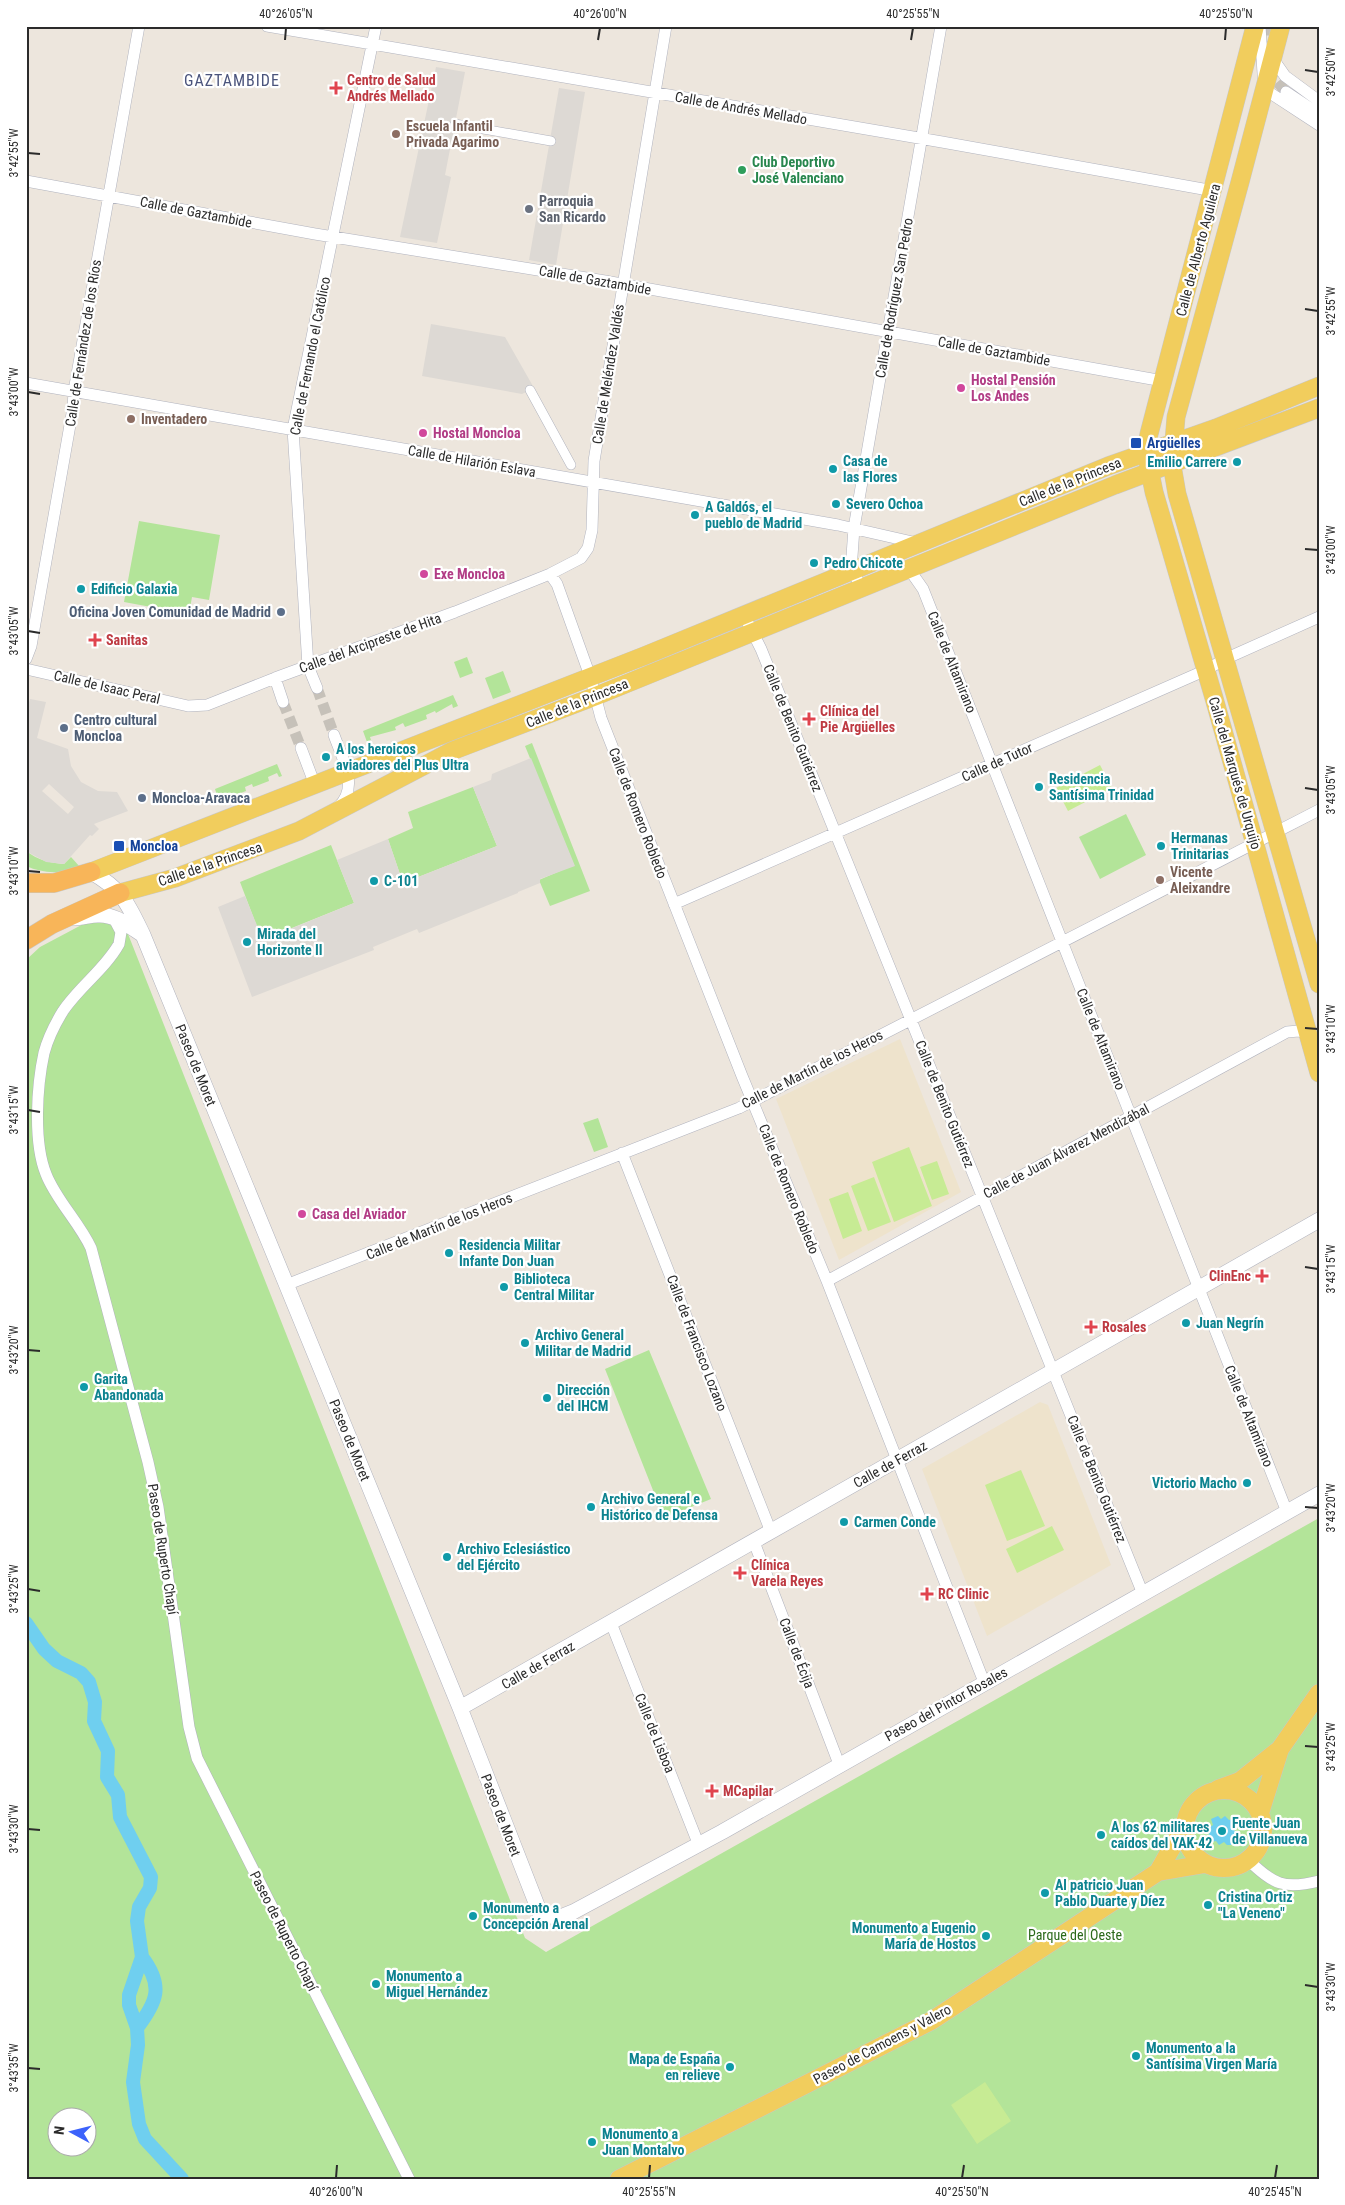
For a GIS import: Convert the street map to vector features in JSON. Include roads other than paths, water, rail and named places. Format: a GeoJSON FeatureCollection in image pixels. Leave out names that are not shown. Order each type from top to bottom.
{"type":"FeatureCollection","features":[{"type":"Feature","properties":{"kind":"highway","name":"Calle de la Princesa"},"geometry":{"type":"LineString","coordinates":[[32,880],[65,881],[92,872]]}},
{"type":"Feature","properties":{"kind":"highway"},"geometry":{"type":"LineString","coordinates":[[26,940],[62,919],[120,893]]}},
{"type":"Feature","properties":{"kind":"main road","name":"Calle de Alberto Aguilera"},"geometry":{"type":"LineString","coordinates":[[1172,465],[1172,444],[1177,410],[1281,26]]}},
{"type":"Feature","properties":{"kind":"main road","name":"Calle de Alberto Aguilera"},"geometry":{"type":"LineString","coordinates":[[1150,473],[1146,452],[1147,441],[1258,30]]}},
{"type":"Feature","properties":{"kind":"main road","name":"Calle de la Princesa"},"geometry":{"type":"LineString","coordinates":[[92,872],[744,615],[917,543],[1146,452],[1172,444],[1319,386]]}},
{"type":"Feature","properties":{"kind":"main road","name":"Calle de la Princesa"},"geometry":{"type":"LineString","coordinates":[[120,893],[175,878],[298,831],[452,752],[596,696],[909,568],[1319,408]]}},
{"type":"Feature","properties":{"kind":"main road","name":"Calle del Marqués de Urquijo"},"geometry":{"type":"LineString","coordinates":[[1172,465],[1177,494],[1319,984]]}},
{"type":"Feature","properties":{"kind":"main road","name":"Calle del Marqués de Urquijo"},"geometry":{"type":"LineString","coordinates":[[1150,473],[1319,1073]]}},
{"type":"Feature","properties":{"kind":"main road","name":"Paseo de Moret"},"geometry":{"type":"LineString","coordinates":[[92,872],[106,880],[120,893],[129,906],[143,936],[460,1708],[540,1913],[558,1918],[573,1912]]}},
{"type":"Feature","properties":{"kind":"main road"},"geometry":{"type":"LineString","coordinates":[[62,919],[99,914],[112,917],[143,936]]}},
{"type":"Feature","properties":{"kind":"main road","name":"Calle de Ferraz"},"geometry":{"type":"LineString","coordinates":[[460,1708],[1319,1220]]}},
{"type":"Feature","properties":{"kind":"main road","name":"Paseo del Pintor Rosales"},"geometry":{"type":"LineString","coordinates":[[573,1912],[698,1843],[722,1832],[839,1764],[1319,1494]]}},
{"type":"Feature","properties":{"kind":"main road"},"geometry":{"type":"LineString","coordinates":[[1158,1872],[1184,1826],[1187,1814],[1194,1803],[1204,1794],[1240,1781],[1280,1749],[1319,1692]]}},
{"type":"Feature","properties":{"kind":"main road"},"geometry":{"type":"LineString","coordinates":[[1260,1813],[1280,1749]]}},
{"type":"Feature","properties":{"kind":"main road"},"geometry":{"type":"LineString","coordinates":[[1184,1826],[1185,1838],[1196,1858],[1216,1868],[1238,1866],[1257,1851],[1262,1839],[1263,1826],[1260,1813],[1252,1802],[1242,1794],[1229,1790],[1216,1790]]}},
{"type":"Feature","properties":{"kind":"main road"},"geometry":{"type":"LineString","coordinates":[[1158,1872],[1205,1864]]}},
{"type":"Feature","properties":{"kind":"main road","name":"Paseo de Camoens y Valero"},"geometry":{"type":"LineString","coordinates":[[619,2179],[931,2021],[1158,1872]]}},
{"type":"Feature","properties":{"kind":"street","name":"Calle de Fernández de los Ríos"},"geometry":{"type":"LineString","coordinates":[[26,659],[31,646],[139,26]]}},
{"type":"Feature","properties":{"kind":"street","name":"Calle de Andrés Mellado"},"geometry":{"type":"LineString","coordinates":[[268,26],[1214,191]]}},
{"type":"Feature","properties":{"kind":"street","name":"Calle de Fernando el Católico"},"geometry":{"type":"LineString","coordinates":[[317,688],[308,666],[293,429],[376,26]]}},
{"type":"Feature","properties":{"kind":"street","name":"Calle de Meléndez Valdés"},"geometry":{"type":"LineString","coordinates":[[550,574],[581,558],[588,548],[592,530],[594,462],[666,26]]}},
{"type":"Feature","properties":{"kind":"street","name":"Calle de Rodríguez San Pedro"},"geometry":{"type":"LineString","coordinates":[[851,570],[854,528],[941,26]]}},
{"type":"Feature","properties":{"kind":"street"},"geometry":{"type":"LineString","coordinates":[[1258,30],[1272,59],[1285,76],[1319,101]]}},
{"type":"Feature","properties":{"kind":"street"},"geometry":{"type":"LineString","coordinates":[[1258,30],[1264,89],[1319,126]]}},
{"type":"Feature","properties":{"kind":"street"},"geometry":{"type":"LineString","coordinates":[[1286,92],[1319,114]]}},
{"type":"Feature","properties":{"kind":"street"},"geometry":{"type":"LineString","coordinates":[[455,124],[551,140]]}},
{"type":"Feature","properties":{"kind":"street","name":"Calle de Gaztambide"},"geometry":{"type":"LineString","coordinates":[[26,182],[109,195],[333,237],[624,285],[1163,381]]}},
{"type":"Feature","properties":{"kind":"street","name":"Calle de Hilarión Eslava"},"geometry":{"type":"LineString","coordinates":[[26,382],[854,528],[917,543]]}},
{"type":"Feature","properties":{"kind":"street"},"geometry":{"type":"LineString","coordinates":[[530,390],[571,465]]}},
{"type":"Feature","properties":{"kind":"street","name":"Calle de Altamirano"},"geometry":{"type":"LineString","coordinates":[[909,568],[923,589],[1287,1512]]}},
{"type":"Feature","properties":{"kind":"street"},"geometry":{"type":"LineString","coordinates":[[851,570],[862,587]]}},
{"type":"Feature","properties":{"kind":"street"},"geometry":{"type":"LineString","coordinates":[[550,574],[557,584],[596,696]]}},
{"type":"Feature","properties":{"kind":"street","name":"Calle del Arcipreste de Hita"},"geometry":{"type":"LineString","coordinates":[[188,706],[207,705],[455,612],[550,574]]}},
{"type":"Feature","properties":{"kind":"street","name":"Calle de Benito Gutiérrez"},"geometry":{"type":"LineString","coordinates":[[744,615],[754,631],[1143,1594]]}},
{"type":"Feature","properties":{"kind":"street","name":"Calle de Tutor"},"geometry":{"type":"LineString","coordinates":[[674,904],[1206,670],[1225,659],[1319,617]]}},
{"type":"Feature","properties":{"kind":"street","name":"Calle de Isaac Peral"},"geometry":{"type":"LineString","coordinates":[[26,669],[188,706]]}},
{"type":"Feature","properties":{"kind":"street"},"geometry":{"type":"LineString","coordinates":[[275,678],[283,702]]}},
{"type":"Feature","properties":{"kind":"street","name":"Calle de Romero Robledo"},"geometry":{"type":"LineString","coordinates":[[596,696],[601,718],[674,904],[827,1281],[984,1682]]}},
{"type":"Feature","properties":{"kind":"street"},"geometry":{"type":"LineString","coordinates":[[334,735],[347,772]]}},
{"type":"Feature","properties":{"kind":"street"},"geometry":{"type":"LineString","coordinates":[[301,748],[315,785]]}},
{"type":"Feature","properties":{"kind":"street","name":"Calle de la Princesa"},"geometry":{"type":"LineString","coordinates":[[298,831],[302,826],[334,810],[345,800],[350,785],[347,772]]}},
{"type":"Feature","properties":{"kind":"street","name":"Calle de Martín de los Heros"},"geometry":{"type":"LineString","coordinates":[[286,1285],[753,1101],[1319,810]]}},
{"type":"Feature","properties":{"kind":"street","name":"Paseo de Ruperto Chapí"},"geometry":{"type":"LineString","coordinates":[[112,917],[120,932],[119,944],[64,1011],[53,1028],[44,1052],[38,1130],[42,1164],[50,1182],[77,1221],[92,1248],[148,1462],[158,1507],[189,1727],[197,1758],[409,2179]]}},
{"type":"Feature","properties":{"kind":"street","name":"Calle de Juan Álvarez Mendizábal"},"geometry":{"type":"LineString","coordinates":[[827,1281],[1287,1032],[1308,1033]]}},
{"type":"Feature","properties":{"kind":"street","name":"Calle de Francisco Lozano"},"geometry":{"type":"LineString","coordinates":[[622,1153],[771,1532]]}},
{"type":"Feature","properties":{"kind":"street","name":"Calle de Écija"},"geometry":{"type":"LineString","coordinates":[[754,1542],[839,1764]]}},
{"type":"Feature","properties":{"kind":"street","name":"Calle de Lisboa"},"geometry":{"type":"LineString","coordinates":[[611,1623],[698,1843]]}},
{"type":"Feature","properties":{"kind":"street"},"geometry":{"type":"LineString","coordinates":[[1248,1860],[1272,1881],[1284,1885],[1299,1886],[1319,1881]]}},
{"type":"Feature","properties":{"kind":"water","name":"Fuente Juan de Villanueva"},"geometry":{"type":"Polygon","coordinates":[[[1218,1816],[1221,1819],[1225,1816],[1229,1820],[1237,1821],[1238,1826],[1234,1830],[1237,1833],[1232,1836],[1234,1839],[1231,1845],[1227,1845],[1224,1842],[1219,1845],[1216,1841],[1211,1842],[1208,1839],[1210,1832],[1208,1828],[1213,1825],[1211,1819],[1218,1816]]]}},
{"type":"Feature","properties":{"kind":"waterway"},"geometry":{"type":"LineString","coordinates":[[26,1623],[44,1649],[57,1661],[81,1673],[89,1682],[95,1702],[94,1721],[108,1751],[107,1777],[118,1795],[120,1817],[151,1877],[150,1888],[139,1907],[137,1921],[142,1957],[129,1995],[129,2005],[137,2028],[138,2045],[133,2082],[139,2124],[145,2139],[182,2179]]}},
{"type":"Feature","properties":{"kind":"waterway"},"geometry":{"type":"LineString","coordinates":[[137,2028],[149,2010],[155,1994],[153,1977],[142,1957]]}},
{"type":"Feature","properties":{"kind":"tunnel"},"geometry":{"type":"LineString","coordinates":[[1267,52],[1268,26]]}},
{"type":"Feature","properties":{"kind":"tunnel"},"geometry":{"type":"LineString","coordinates":[[1271,67],[1275,79],[1286,92]]}},
{"type":"Feature","properties":{"kind":"tunnel"},"geometry":{"type":"LineString","coordinates":[[317,688],[334,735]]}},
{"type":"Feature","properties":{"kind":"tunnel"},"geometry":{"type":"LineString","coordinates":[[283,702],[301,748]]}},
{"type":"Feature","properties":{"kind":"place","name":"Centro de Salud Andrés Mellado"},"geometry":{"type":"Point","coordinates":[336,88]}},
{"type":"Feature","properties":{"kind":"place","name":"Escuela Infantil Privada Agarimo"},"geometry":{"type":"Point","coordinates":[396,134]}},
{"type":"Feature","properties":{"kind":"place","name":"Club Deportivo José Valenciano"},"geometry":{"type":"Point","coordinates":[742,170]}},
{"type":"Feature","properties":{"kind":"place","name":"Parroquia San Ricardo"},"geometry":{"type":"Point","coordinates":[529,209]}},
{"type":"Feature","properties":{"kind":"place","name":"Hostal Pensión Los Andes"},"geometry":{"type":"Point","coordinates":[961,388]}},
{"type":"Feature","properties":{"kind":"place","name":"Inventadero"},"geometry":{"type":"Point","coordinates":[131,419]}},
{"type":"Feature","properties":{"kind":"place","name":"Hostal Moncloa"},"geometry":{"type":"Point","coordinates":[423,433]}},
{"type":"Feature","properties":{"kind":"place","name":"Argüelles"},"geometry":{"type":"Point","coordinates":[1136,443]}},
{"type":"Feature","properties":{"kind":"place","name":"Emilio Carrere"},"geometry":{"type":"Point","coordinates":[1237,462]}},
{"type":"Feature","properties":{"kind":"place","name":"Casa de las Flores"},"geometry":{"type":"Point","coordinates":[833,469]}},
{"type":"Feature","properties":{"kind":"place","name":"Severo Ochoa"},"geometry":{"type":"Point","coordinates":[836,504]}},
{"type":"Feature","properties":{"kind":"place","name":"A Galdós, el pueblo de Madrid"},"geometry":{"type":"Point","coordinates":[695,515]}},
{"type":"Feature","properties":{"kind":"place","name":"Pedro Chicote"},"geometry":{"type":"Point","coordinates":[814,563]}},
{"type":"Feature","properties":{"kind":"place","name":"Exe Moncloa"},"geometry":{"type":"Point","coordinates":[424,574]}},
{"type":"Feature","properties":{"kind":"place","name":"Edificio Galaxia"},"geometry":{"type":"Point","coordinates":[81,589]}},
{"type":"Feature","properties":{"kind":"place","name":"Oficina Joven Comunidad de Madrid"},"geometry":{"type":"Point","coordinates":[281,612]}},
{"type":"Feature","properties":{"kind":"place","name":"Sanitas"},"geometry":{"type":"Point","coordinates":[95,640]}},
{"type":"Feature","properties":{"kind":"place","name":"Clínica del Pie Argüelles"},"geometry":{"type":"Point","coordinates":[809,719]}},
{"type":"Feature","properties":{"kind":"place","name":"Centro cultural Moncloa"},"geometry":{"type":"Point","coordinates":[64,728]}},
{"type":"Feature","properties":{"kind":"place","name":"A los heroicos aviadores del Plus Ultra"},"geometry":{"type":"Point","coordinates":[326,757]}},
{"type":"Feature","properties":{"kind":"place","name":"Residencia Santísima Trinidad"},"geometry":{"type":"Point","coordinates":[1039,787]}},
{"type":"Feature","properties":{"kind":"place","name":"Moncloa-Aravaca"},"geometry":{"type":"Point","coordinates":[142,798]}},
{"type":"Feature","properties":{"kind":"place","name":"Moncloa"},"geometry":{"type":"Point","coordinates":[119,846]}},
{"type":"Feature","properties":{"kind":"place","name":"Hermanas Trinitarias"},"geometry":{"type":"Point","coordinates":[1161,846]}},
{"type":"Feature","properties":{"kind":"place","name":"Vicente Aleixandre"},"geometry":{"type":"Point","coordinates":[1160,880]}},
{"type":"Feature","properties":{"kind":"place","name":"C-101"},"geometry":{"type":"Point","coordinates":[374,881]}},
{"type":"Feature","properties":{"kind":"place","name":"Mirada del Horizonte II"},"geometry":{"type":"Point","coordinates":[247,942]}},
{"type":"Feature","properties":{"kind":"place","name":"Casa del Aviador"},"geometry":{"type":"Point","coordinates":[302,1214]}},
{"type":"Feature","properties":{"kind":"place","name":"Residencia Militar Infante Don Juan"},"geometry":{"type":"Point","coordinates":[449,1253]}},
{"type":"Feature","properties":{"kind":"place","name":"ClinEnc"},"geometry":{"type":"Point","coordinates":[1262,1276]}},
{"type":"Feature","properties":{"kind":"place","name":"Biblioteca Central Militar"},"geometry":{"type":"Point","coordinates":[504,1287]}},
{"type":"Feature","properties":{"kind":"place","name":"Juan Negrín"},"geometry":{"type":"Point","coordinates":[1186,1323]}},
{"type":"Feature","properties":{"kind":"place","name":"Rosales"},"geometry":{"type":"Point","coordinates":[1091,1327]}},
{"type":"Feature","properties":{"kind":"place","name":"Archivo General Militar de Madrid"},"geometry":{"type":"Point","coordinates":[525,1343]}},
{"type":"Feature","properties":{"kind":"place","name":"Garita Abandonada"},"geometry":{"type":"Point","coordinates":[84,1387]}},
{"type":"Feature","properties":{"kind":"place","name":"Dirección del IHCM"},"geometry":{"type":"Point","coordinates":[547,1398]}},
{"type":"Feature","properties":{"kind":"place","name":"Victorio Macho"},"geometry":{"type":"Point","coordinates":[1247,1483]}},
{"type":"Feature","properties":{"kind":"place","name":"Archivo General e Histórico de Defensa"},"geometry":{"type":"Point","coordinates":[591,1507]}},
{"type":"Feature","properties":{"kind":"place","name":"Carmen Conde"},"geometry":{"type":"Point","coordinates":[844,1522]}},
{"type":"Feature","properties":{"kind":"place","name":"Archivo Eclesiástico del Ejército"},"geometry":{"type":"Point","coordinates":[447,1557]}},
{"type":"Feature","properties":{"kind":"place","name":"Clínica Varela Reyes"},"geometry":{"type":"Point","coordinates":[740,1573]}},
{"type":"Feature","properties":{"kind":"place","name":"RC Clinic"},"geometry":{"type":"Point","coordinates":[927,1594]}},
{"type":"Feature","properties":{"kind":"place","name":"MCapilar"},"geometry":{"type":"Point","coordinates":[712,1791]}},
{"type":"Feature","properties":{"kind":"place","name":"Fuente Juan de Villanueva"},"geometry":{"type":"Point","coordinates":[1222,1831]}},
{"type":"Feature","properties":{"kind":"place","name":"A los 62 militares caídos del YAK-42"},"geometry":{"type":"Point","coordinates":[1101,1835]}},
{"type":"Feature","properties":{"kind":"place","name":"Al patricio Juan Pablo Duarte y Díez"},"geometry":{"type":"Point","coordinates":[1045,1893]}},
{"type":"Feature","properties":{"kind":"place","name":"Cristina Ortiz \"La Veneno\""},"geometry":{"type":"Point","coordinates":[1208,1905]}},
{"type":"Feature","properties":{"kind":"place","name":"Monumento a Concepción Arenal"},"geometry":{"type":"Point","coordinates":[473,1916]}},
{"type":"Feature","properties":{"kind":"place","name":"Monumento a Eugenio María de Hostos"},"geometry":{"type":"Point","coordinates":[986,1936]}},
{"type":"Feature","properties":{"kind":"place","name":"Monumento a Miguel Hernández"},"geometry":{"type":"Point","coordinates":[376,1984]}},
{"type":"Feature","properties":{"kind":"place","name":"Monumento a la Santísima Virgen María"},"geometry":{"type":"Point","coordinates":[1136,2056]}},
{"type":"Feature","properties":{"kind":"place","name":"Mapa de España en relieve"},"geometry":{"type":"Point","coordinates":[730,2067]}},
{"type":"Feature","properties":{"kind":"place","name":"Monumento a Juan Montalvo"},"geometry":{"type":"Point","coordinates":[592,2142]}},
{"type":"Feature","properties":{"kind":"district","name":"GAZTAMBIDE"},"geometry":{"type":"Point","coordinates":[232,80]}},
{"type":"Feature","properties":{"kind":"park label","name":"Parque del Oeste"},"geometry":{"type":"Point","coordinates":[1075,1935]}}]}
